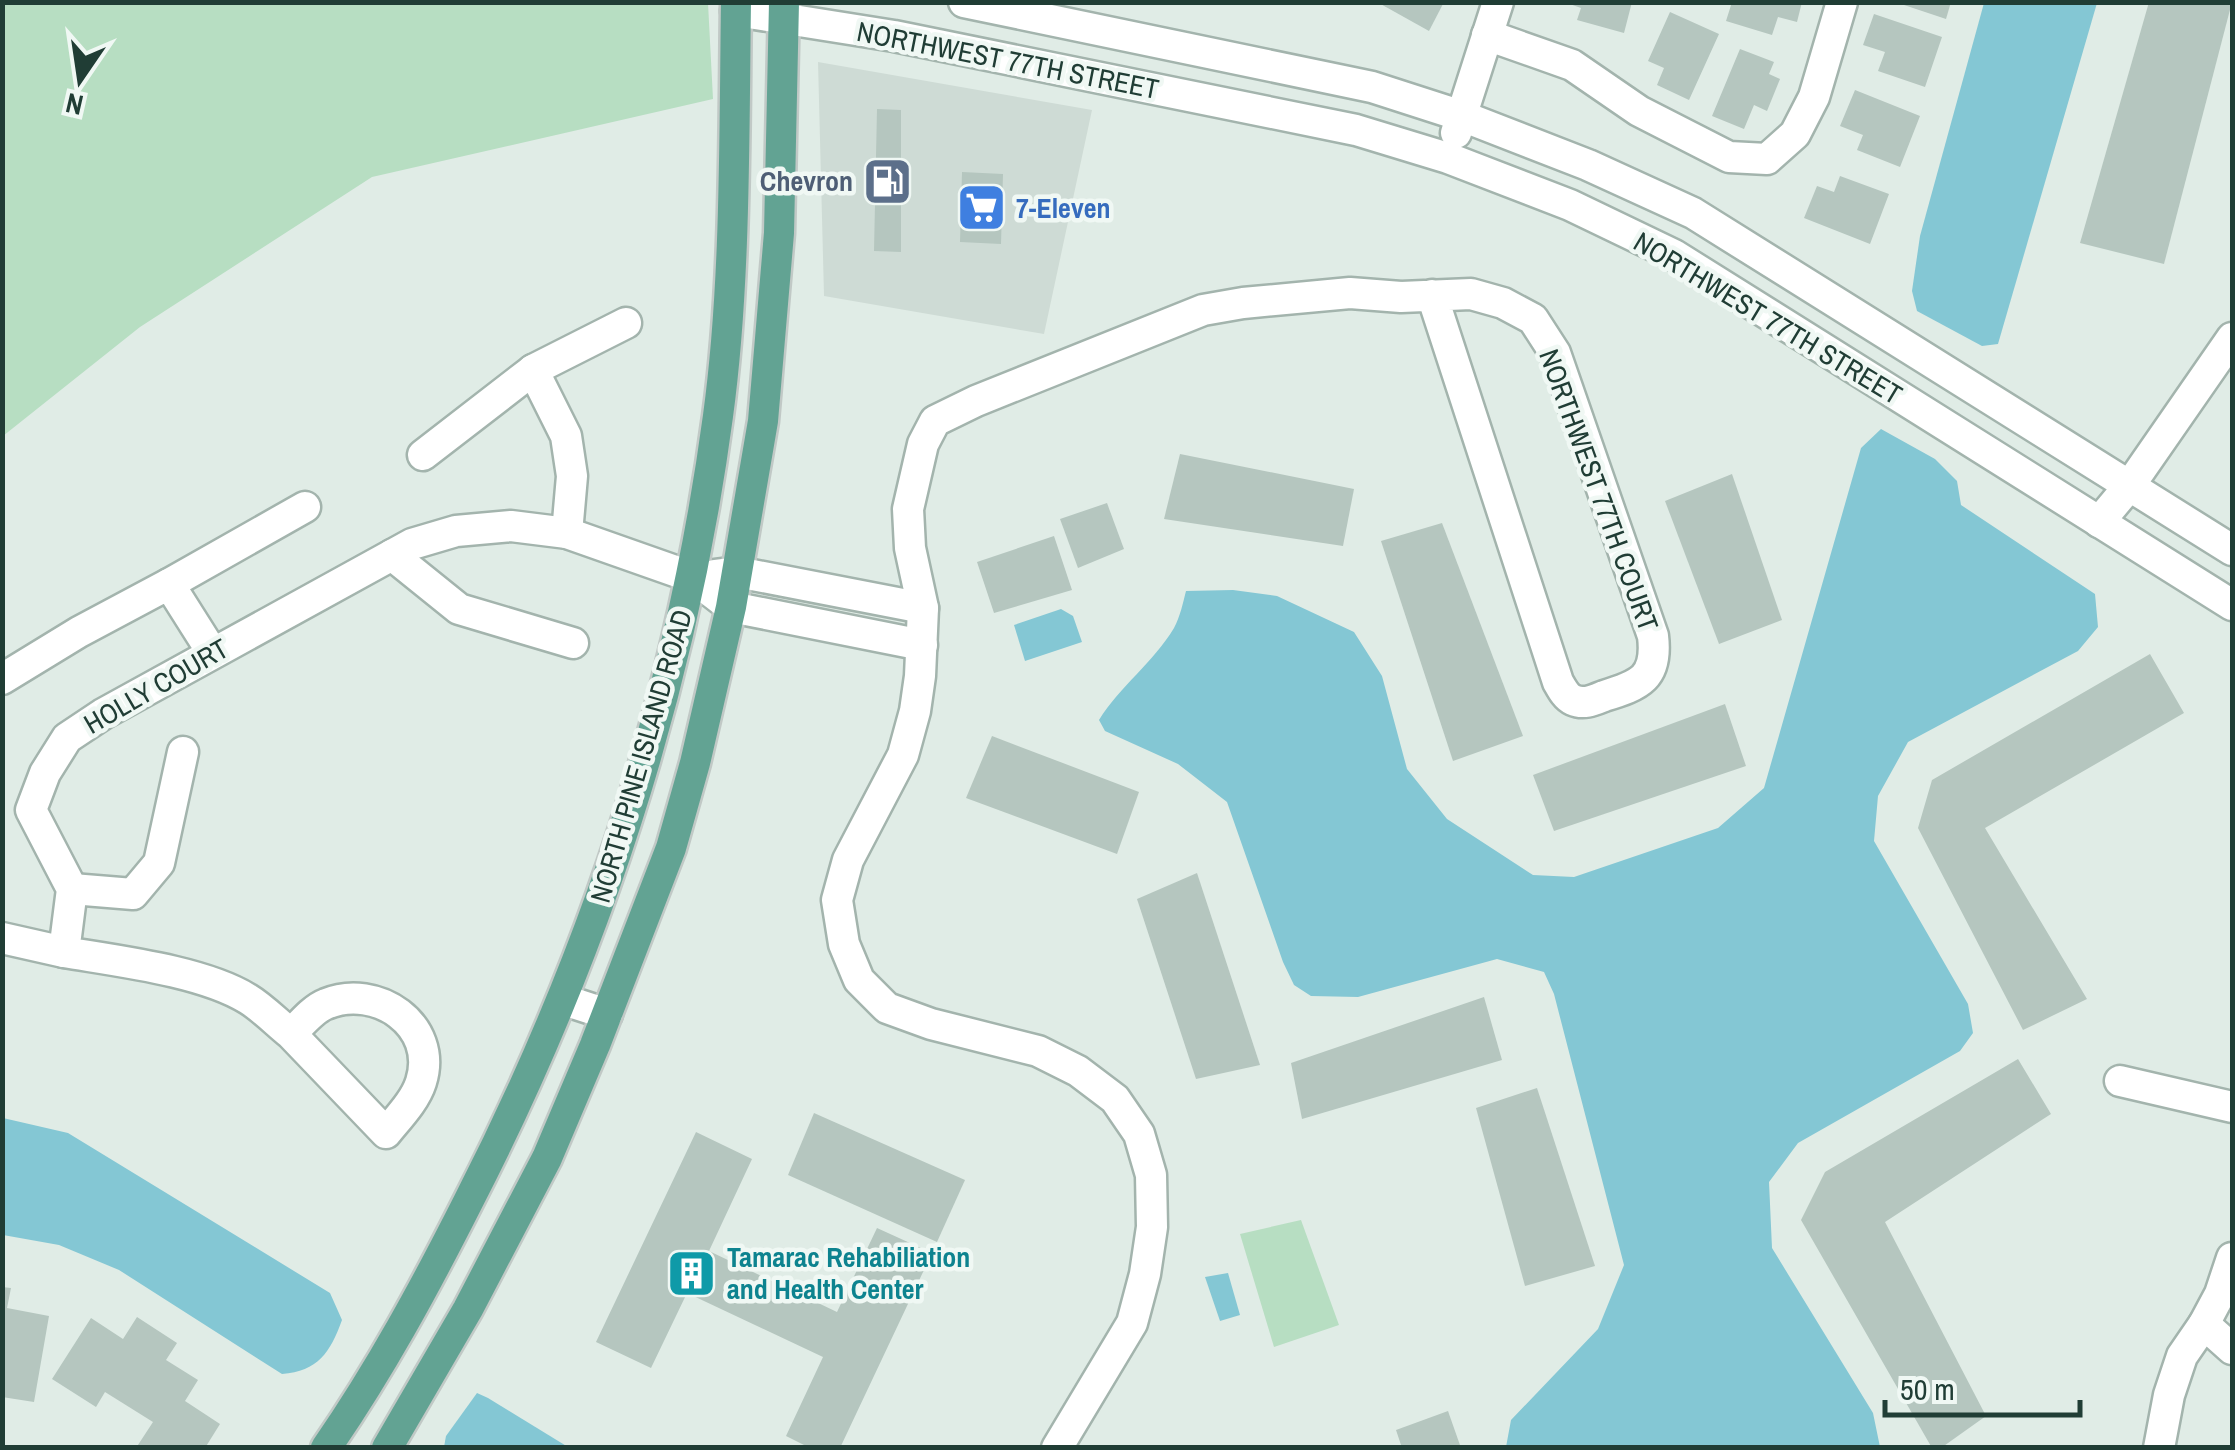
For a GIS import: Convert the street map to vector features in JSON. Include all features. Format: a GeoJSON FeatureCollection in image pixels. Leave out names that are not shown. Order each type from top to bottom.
{"type":"FeatureCollection","features":[{"type":"Feature","properties":{"kind":"main road","name":"NORTH PINE ISLAND ROAD"},"geometry":{"type":"LineString","coordinates":[[326,1448],[427,1283],[498,1146],[564,1000],[620,845],[692,577],[718,415],[728,316],[736,6]]}},
{"type":"Feature","properties":{"kind":"main road","name":"NORTH PINE ISLAND ROAD"},"geometry":{"type":"LineString","coordinates":[[387,1448],[468,1309],[548,1158],[670,848],[695,763],[730,608],[763,421],[778,233],[784,11]]}},
{"type":"Feature","properties":{"kind":"street","name":"NORTHWEST 77TH STREET"},"geometry":{"type":"LineString","coordinates":[[964,2],[1057,12],[1372,87],[1462,116],[1588,165],[1693,212],[2232,550]]}},
{"type":"Feature","properties":{"kind":"street"},"geometry":{"type":"LineString","coordinates":[[1448,158],[1498,2]]}},
{"type":"Feature","properties":{"kind":"street"},"geometry":{"type":"LineString","coordinates":[[1487,35],[1572,65],[1639,110],[1730,157],[1767,159],[1795,134],[1814,97],[1842,2]]}},
{"type":"Feature","properties":{"kind":"street","name":"NORTHWEST 77TH STREET"},"geometry":{"type":"LineString","coordinates":[[736,6],[784,11],[1356,130],[1448,158],[1570,206],[1674,255],[2232,605]]}},
{"type":"Feature","properties":{"kind":"street"},"geometry":{"type":"LineString","coordinates":[[1052,68],[1057,12]]}},
{"type":"Feature","properties":{"kind":"street","name":"NORTHWEST 77TH COURT"},"geometry":{"type":"LineString","coordinates":[[923,608],[910,548],[908,509],[923,444],[934,421],[1202,310],[1294,297],[1471,294],[1503,303],[1533,319],[1555,352],[1653,636],[1655,656],[1649,672],[1636,686],[1584,703],[1569,698],[1558,682],[1432,295]]}},
{"type":"Feature","properties":{"kind":"street"},"geometry":{"type":"LineString","coordinates":[[423,455],[533,370],[626,323]]}},
{"type":"Feature","properties":{"kind":"street"},"geometry":{"type":"LineString","coordinates":[[2100,522],[2130,486],[2232,338]]}},
{"type":"Feature","properties":{"kind":"street"},"geometry":{"type":"LineString","coordinates":[[533,370],[566,436],[572,476],[567,533]]}},
{"type":"Feature","properties":{"kind":"street"},"geometry":{"type":"LineString","coordinates":[[2,679],[305,506]]}},
{"type":"Feature","properties":{"kind":"street","name":"HOLLY COURT"},"geometry":{"type":"LineString","coordinates":[[72,889],[17,809],[68,738],[212,652],[412,544],[456,531],[511,526],[567,533],[692,577]]}},
{"type":"Feature","properties":{"kind":"street"},"geometry":{"type":"LineString","coordinates":[[392,555],[459,609],[573,643]]}},
{"type":"Feature","properties":{"kind":"street"},"geometry":{"type":"LineString","coordinates":[[692,577],[737,572],[923,608],[914,711],[903,755],[848,860],[837,900],[844,944],[859,980],[887,1008],[930,1024],[1038,1051],[1078,1071],[1115,1099],[1139,1134],[1151,1175],[1152,1227],[1132,1322],[1057,1448]]}},
{"type":"Feature","properties":{"kind":"street"},"geometry":{"type":"LineString","coordinates":[[692,577],[730,608],[922,644]]}},
{"type":"Feature","properties":{"kind":"street"},"geometry":{"type":"LineString","coordinates":[[169,584],[212,652]]}},
{"type":"Feature","properties":{"kind":"street"},"geometry":{"type":"LineString","coordinates":[[64,952],[72,889],[133,894],[159,863],[183,752]]}},
{"type":"Feature","properties":{"kind":"street"},"geometry":{"type":"LineString","coordinates":[[2,938],[140,965],[212,984],[248,999],[291,1034],[386,1134],[422,1082],[424,1054],[416,1031],[401,1013],[374,998],[344,998],[321,1005],[291,1034]]}},
{"type":"Feature","properties":{"kind":"street"},"geometry":{"type":"LineString","coordinates":[[564,1000],[607,1014]]}},
{"type":"Feature","properties":{"kind":"street"},"geometry":{"type":"LineString","coordinates":[[2120,1081],[2232,1107]]}},
{"type":"Feature","properties":{"kind":"street"},"geometry":{"type":"LineString","coordinates":[[2160,1448],[2168,1395],[2182,1356],[2220,1294],[2232,1258]]}},
{"type":"Feature","properties":{"kind":"street"},"geometry":{"type":"LineString","coordinates":[[2204,1324],[2232,1349]]}},
{"type":"Feature","properties":{"kind":"shaded area"},"geometry":{"type":"Polygon","coordinates":[[[818,62],[1092,110],[1044,334],[824,296],[818,62]]]}},
{"type":"Feature","properties":{"kind":"green space"},"geometry":{"type":"Polygon","coordinates":[[[3,2],[708,3],[713,99],[372,177],[140,327],[3,436],[3,2]]]}},
{"type":"Feature","properties":{"kind":"green space"},"geometry":{"type":"Polygon","coordinates":[[[1301,1220],[1339,1325],[1274,1347],[1240,1234],[1301,1220]]]}},
{"type":"Feature","properties":{"kind":"water"},"geometry":{"type":"Polygon","coordinates":[[[1984,3],[2097,3],[1998,344],[1982,346],[1917,311],[1912,291],[1920,236],[1984,3]]]}},
{"type":"Feature","properties":{"kind":"water"},"geometry":{"type":"Polygon","coordinates":[[[1881,429],[1935,459],[1957,481],[1961,505],[2095,594],[2098,627],[2078,651],[1908,742],[1878,796],[1874,841],[1968,1004],[1973,1033],[1960,1051],[1798,1143],[1769,1182],[1772,1248],[1873,1413],[1880,1447],[1506,1447],[1511,1420],[1598,1329],[1624,1265],[1554,994],[1544,972],[1497,959],[1358,997],[1311,996],[1294,985],[1283,962],[1227,802],[1178,764],[1105,731],[1099,720],[1166,641],[1186,591],[1233,590],[1277,596],[1354,632],[1382,676],[1407,769],[1447,819],[1533,875],[1574,877],[1718,828],[1764,788],[1861,448],[1881,429]]]}},
{"type":"Feature","properties":{"kind":"water"},"geometry":{"type":"Polygon","coordinates":[[[1061,609],[1073,616],[1082,642],[1025,661],[1014,625],[1061,609]]]}},
{"type":"Feature","properties":{"kind":"water"},"geometry":{"type":"Polygon","coordinates":[[[3,1118],[68,1133],[330,1293],[342,1320],[327,1351],[305,1369],[282,1374],[119,1270],[59,1245],[3,1235],[3,1118]]]}},
{"type":"Feature","properties":{"kind":"water"},"geometry":{"type":"Polygon","coordinates":[[[1228,1273],[1240,1315],[1220,1321],[1205,1277],[1228,1273]]]}},
{"type":"Feature","properties":{"kind":"water"},"geometry":{"type":"Polygon","coordinates":[[[477,1393],[568,1447],[444,1447],[446,1436],[477,1393]]]}},
{"type":"Feature","properties":{"kind":"building"},"geometry":{"type":"Polygon","coordinates":[[[1377,2],[1444,2],[1429,31],[1377,2]]]}},
{"type":"Feature","properties":{"kind":"building"},"geometry":{"type":"Polygon","coordinates":[[[1564,2],[1632,2],[1624,33],[1577,20],[1581,8],[1564,2]]]}},
{"type":"Feature","properties":{"kind":"building"},"geometry":{"type":"Polygon","coordinates":[[[1732,2],[1802,2],[1797,22],[1778,17],[1772,35],[1726,21],[1732,2]]]}},
{"type":"Feature","properties":{"kind":"building"},"geometry":{"type":"Polygon","coordinates":[[[1895,2],[1951,2],[1946,19],[1895,2]]]}},
{"type":"Feature","properties":{"kind":"building"},"geometry":{"type":"Polygon","coordinates":[[[2149,2],[2232,2],[2164,264],[2080,243],[2149,2]]]}},
{"type":"Feature","properties":{"kind":"building"},"geometry":{"type":"Polygon","coordinates":[[[1670,12],[1719,34],[1689,100],[1657,85],[1664,68],[1648,61],[1670,12]]]}},
{"type":"Feature","properties":{"kind":"building"},"geometry":{"type":"Polygon","coordinates":[[[1874,14],[1942,37],[1925,87],[1878,71],[1885,52],[1863,45],[1874,14]]]}},
{"type":"Feature","properties":{"kind":"building"},"geometry":{"type":"Polygon","coordinates":[[[1740,49],[1774,62],[1769,74],[1780,79],[1767,111],[1754,105],[1744,129],[1712,116],[1740,49]]]}},
{"type":"Feature","properties":{"kind":"building"},"geometry":{"type":"Polygon","coordinates":[[[1855,90],[1920,116],[1900,167],[1857,150],[1863,135],[1840,126],[1855,90]]]}},
{"type":"Feature","properties":{"kind":"building","name":"Chevron"},"geometry":{"type":"Polygon","coordinates":[[[877,109],[901,110],[901,252],[874,251],[877,109]]]}},
{"type":"Feature","properties":{"kind":"building","name":"7-Eleven"},"geometry":{"type":"Polygon","coordinates":[[[962,172],[1003,174],[1001,244],[960,242],[962,172]]]}},
{"type":"Feature","properties":{"kind":"building"},"geometry":{"type":"Polygon","coordinates":[[[1840,176],[1889,194],[1870,244],[1804,218],[1817,186],[1834,192],[1840,176]]]}},
{"type":"Feature","properties":{"kind":"building"},"geometry":{"type":"Polygon","coordinates":[[[1180,454],[1354,489],[1343,546],[1164,519],[1180,454]]]}},
{"type":"Feature","properties":{"kind":"building"},"geometry":{"type":"Polygon","coordinates":[[[1732,474],[1782,620],[1719,644],[1665,501],[1732,474]]]}},
{"type":"Feature","properties":{"kind":"building"},"geometry":{"type":"Polygon","coordinates":[[[1107,503],[1124,549],[1078,568],[1060,519],[1107,503]]]}},
{"type":"Feature","properties":{"kind":"building"},"geometry":{"type":"Polygon","coordinates":[[[1442,523],[1523,736],[1453,761],[1381,541],[1442,523]]]}},
{"type":"Feature","properties":{"kind":"building"},"geometry":{"type":"Polygon","coordinates":[[[1054,536],[1072,590],[994,613],[977,562],[1054,536]]]}},
{"type":"Feature","properties":{"kind":"building"},"geometry":{"type":"Polygon","coordinates":[[[2150,654],[2184,713],[1985,828],[2087,999],[2023,1030],[1918,828],[1932,780],[2150,654]]]}},
{"type":"Feature","properties":{"kind":"building"},"geometry":{"type":"Polygon","coordinates":[[[1725,704],[1746,766],[1554,831],[1533,775],[1725,704]]]}},
{"type":"Feature","properties":{"kind":"building"},"geometry":{"type":"Polygon","coordinates":[[[992,736],[1139,792],[1117,854],[966,798],[992,736]]]}},
{"type":"Feature","properties":{"kind":"building"},"geometry":{"type":"Polygon","coordinates":[[[1197,873],[1260,1065],[1196,1079],[1137,899],[1197,873]]]}},
{"type":"Feature","properties":{"kind":"building"},"geometry":{"type":"Polygon","coordinates":[[[1484,997],[1502,1060],[1302,1119],[1291,1063],[1484,997]]]}},
{"type":"Feature","properties":{"kind":"building"},"geometry":{"type":"Polygon","coordinates":[[[2018,1059],[2051,1114],[1885,1222],[1986,1416],[1941,1448],[1932,1448],[1801,1220],[1825,1172],[2018,1059]]]}},
{"type":"Feature","properties":{"kind":"building"},"geometry":{"type":"Polygon","coordinates":[[[1537,1088],[1595,1266],[1525,1286],[1476,1108],[1537,1088]]]}},
{"type":"Feature","properties":{"kind":"building"},"geometry":{"type":"Polygon","coordinates":[[[814,1113],[965,1180],[937,1242],[788,1175],[814,1113]]]}},
{"type":"Feature","properties":{"kind":"building","name":"Tamarac Rehabiliation and Health Center"},"geometry":{"type":"Polygon","coordinates":[[[696,1132],[752,1159],[709,1251],[837,1312],[877,1228],[932,1253],[840,1448],[810,1448],[786,1436],[823,1357],[687,1293],[651,1368],[596,1342],[696,1132]]]}},
{"type":"Feature","properties":{"kind":"building"},"geometry":{"type":"Polygon","coordinates":[[[2,1287],[11,1288],[7,1308],[49,1316],[34,1402],[2,1397],[2,1287]]]}},
{"type":"Feature","properties":{"kind":"building"},"geometry":{"type":"Polygon","coordinates":[[[137,1317],[177,1343],[166,1360],[198,1380],[185,1401],[220,1424],[205,1448],[136,1448],[153,1422],[105,1392],[96,1407],[52,1379],[91,1318],[123,1339],[137,1317]]]}},
{"type":"Feature","properties":{"kind":"building"},"geometry":{"type":"Polygon","coordinates":[[[1448,1411],[1461,1448],[1402,1448],[1396,1430],[1448,1411]]]}},
{"type":"Feature","properties":{"kind":"place","name":"Chevron"},"geometry":{"type":"Point","coordinates":[888,181]}},
{"type":"Feature","properties":{"kind":"place","name":"7-Eleven"},"geometry":{"type":"Point","coordinates":[981,208]}},
{"type":"Feature","properties":{"kind":"place","name":"Tamarac Rehabiliation and Health Center"},"geometry":{"type":"Point","coordinates":[692,1273]}}]}
